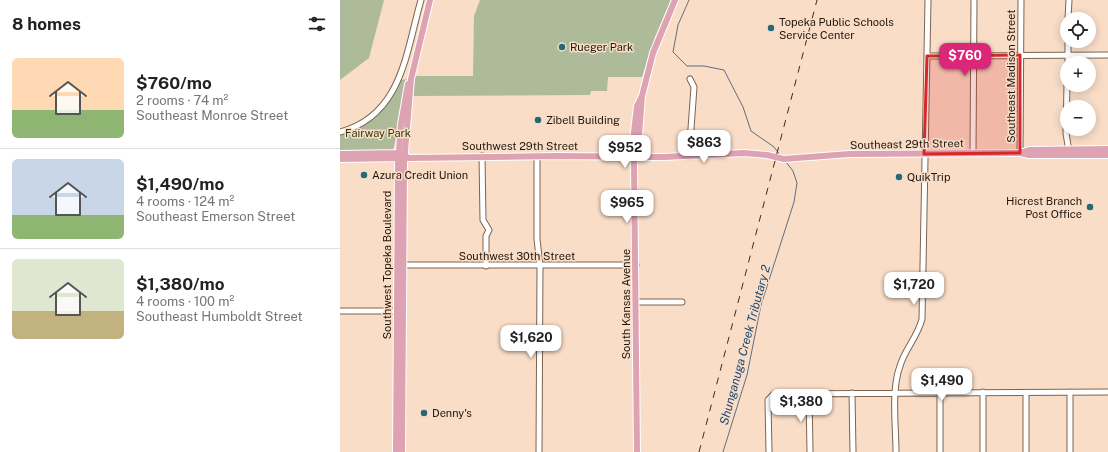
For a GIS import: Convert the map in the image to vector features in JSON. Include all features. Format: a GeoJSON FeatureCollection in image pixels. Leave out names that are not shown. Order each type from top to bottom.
{"type":"FeatureCollection","features":[{"type":"Feature","properties":{"kind":"main road","name":"Southwest Topeka Boulevard"},"geometry":{"type":"LineString","coordinates":[[402,452],[400,424],[400,156],[411,79],[430,0]]}},
{"type":"Feature","properties":{"kind":"main road","name":"South Kansas Avenue"},"geometry":{"type":"LineString","coordinates":[[637,452],[635,157],[638,148],[642,96],[653,53],[675,0]]}},
{"type":"Feature","properties":{"kind":"main road","name":"Southeast 29th Street"},"geometry":{"type":"LineString","coordinates":[[635,157],[744,153],[767,154],[784,159],[849,154],[1020,153],[1028,155],[1108,149]]}},
{"type":"Feature","properties":{"kind":"main road","name":"Southeast 29th Street"},"geometry":{"type":"LineString","coordinates":[[1069,152],[1108,155]]}},
{"type":"Feature","properties":{"kind":"main road","name":"Southwest 29th Street"},"geometry":{"type":"LineString","coordinates":[[340,154],[400,156],[635,157]]}},
{"type":"Feature","properties":{"kind":"main road","name":"Southwest 29th Street"},"geometry":{"type":"LineString","coordinates":[[340,159],[400,156]]}},
{"type":"Feature","properties":{"kind":"main road","name":"Southwest Topeka Boulevard"},"geometry":{"type":"LineString","coordinates":[[396,452],[400,424]]}},
{"type":"Feature","properties":{"kind":"street"},"geometry":{"type":"LineString","coordinates":[[340,132],[359,125],[372,117],[392,94],[399,80],[421,0]]}},
{"type":"Feature","properties":{"kind":"street"},"geometry":{"type":"LineString","coordinates":[[896,452],[896,393],[900,364],[917,335],[922,319],[928,0]]}},
{"type":"Feature","properties":{"kind":"street"},"geometry":{"type":"LineString","coordinates":[[973,153],[974,0]]}},
{"type":"Feature","properties":{"kind":"street","name":"Southeast Madison Street"},"geometry":{"type":"LineString","coordinates":[[1020,153],[1021,0]]}},
{"type":"Feature","properties":{"kind":"street"},"geometry":{"type":"LineString","coordinates":[[1068,12],[1069,0]]}},
{"type":"Feature","properties":{"kind":"street"},"geometry":{"type":"LineString","coordinates":[[1068,48],[1068,55]]}},
{"type":"Feature","properties":{"kind":"street"},"geometry":{"type":"LineString","coordinates":[[927,56],[1108,55]]}},
{"type":"Feature","properties":{"kind":"street"},"geometry":{"type":"LineString","coordinates":[[689,156],[694,87],[690,79]]}},
{"type":"Feature","properties":{"kind":"street"},"geometry":{"type":"LineString","coordinates":[[1067,92],[1066,132],[1069,152]]}},
{"type":"Feature","properties":{"kind":"street"},"geometry":{"type":"LineString","coordinates":[[482,156],[483,220],[489,230],[486,236],[486,266]]}},
{"type":"Feature","properties":{"kind":"street"},"geometry":{"type":"LineString","coordinates":[[537,156],[537,239],[540,266],[539,452]]}},
{"type":"Feature","properties":{"kind":"street","name":"Southwest 30th Street"},"geometry":{"type":"LineString","coordinates":[[400,265],[636,265]]}},
{"type":"Feature","properties":{"kind":"street"},"geometry":{"type":"LineString","coordinates":[[636,302],[682,302]]}},
{"type":"Feature","properties":{"kind":"street"},"geometry":{"type":"LineString","coordinates":[[340,311],[400,311]]}},
{"type":"Feature","properties":{"kind":"street"},"geometry":{"type":"LineString","coordinates":[[983,392],[983,452]]}},
{"type":"Feature","properties":{"kind":"street"},"geometry":{"type":"LineString","coordinates":[[1070,392],[1070,452]]}},
{"type":"Feature","properties":{"kind":"street"},"geometry":{"type":"LineString","coordinates":[[769,452],[768,400],[772,395],[1108,392]]}},
{"type":"Feature","properties":{"kind":"street"},"geometry":{"type":"LineString","coordinates":[[1026,393],[1026,452]]}},
{"type":"Feature","properties":{"kind":"street"},"geometry":{"type":"LineString","coordinates":[[809,394],[810,452]]}},
{"type":"Feature","properties":{"kind":"street"},"geometry":{"type":"LineString","coordinates":[[852,394],[853,452]]}},
{"type":"Feature","properties":{"kind":"street"},"geometry":{"type":"LineString","coordinates":[[940,394],[940,452]]}},
{"type":"Feature","properties":{"kind":"highlighted area"},"geometry":{"type":"Polygon","coordinates":[[[1020,55],[1020,153],[924,154],[927,56],[1020,55]]]}},
{"type":"Feature","properties":{"kind":"green space"},"geometry":{"type":"Polygon","coordinates":[[[340,0],[384,0],[369,58],[340,80],[340,0]]]}},
{"type":"Feature","properties":{"kind":"green space","name":"Rueger Park"},"geometry":{"type":"Polygon","coordinates":[[[480,0],[671,0],[655,37],[642,77],[608,77],[607,91],[591,91],[590,95],[412,96],[415,76],[473,76],[474,16],[480,0]]]}},
{"type":"Feature","properties":{"kind":"green space","name":"Fairway Park"},"geometry":{"type":"Polygon","coordinates":[[[411,79],[393,150],[340,151],[340,131],[372,117],[399,80],[411,79]]]}},
{"type":"Feature","properties":{"kind":"waterway","name":"Shunganuga Creek Tributary 2"},"geometry":{"type":"LineString","coordinates":[[689,0],[678,25],[673,52],[687,66],[704,66],[724,70],[743,107],[751,131],[774,147],[780,155]]}},
{"type":"Feature","properties":{"kind":"waterway","name":"Shunganuga Creek Tributary 2"},"geometry":{"type":"LineString","coordinates":[[723,452],[747,375],[761,305],[794,202],[797,183],[793,171],[786,162]]}},
{"type":"Feature","properties":{"kind":"railway"},"geometry":{"type":"LineString","coordinates":[[699,452],[817,0]]}},
{"type":"Feature","properties":{"kind":"place","name":"Topeka Public Schools Service Center"},"geometry":{"type":"Point","coordinates":[771,28]}},
{"type":"Feature","properties":{"kind":"place","name":"Rueger Park"},"geometry":{"type":"Point","coordinates":[562,47]}},
{"type":"Feature","properties":{"kind":"place","name":"Zibell Building"},"geometry":{"type":"Point","coordinates":[538,120]}},
{"type":"Feature","properties":{"kind":"place","name":"Azura Credit Union"},"geometry":{"type":"Point","coordinates":[364,175]}},
{"type":"Feature","properties":{"kind":"place","name":"QuikTrip"},"geometry":{"type":"Point","coordinates":[899,177]}},
{"type":"Feature","properties":{"kind":"place","name":"Hicrest Branch Post Office"},"geometry":{"type":"Point","coordinates":[1090,207]}},
{"type":"Feature","properties":{"kind":"place","name":"Denny's"},"geometry":{"type":"Point","coordinates":[424,413]}}]}
